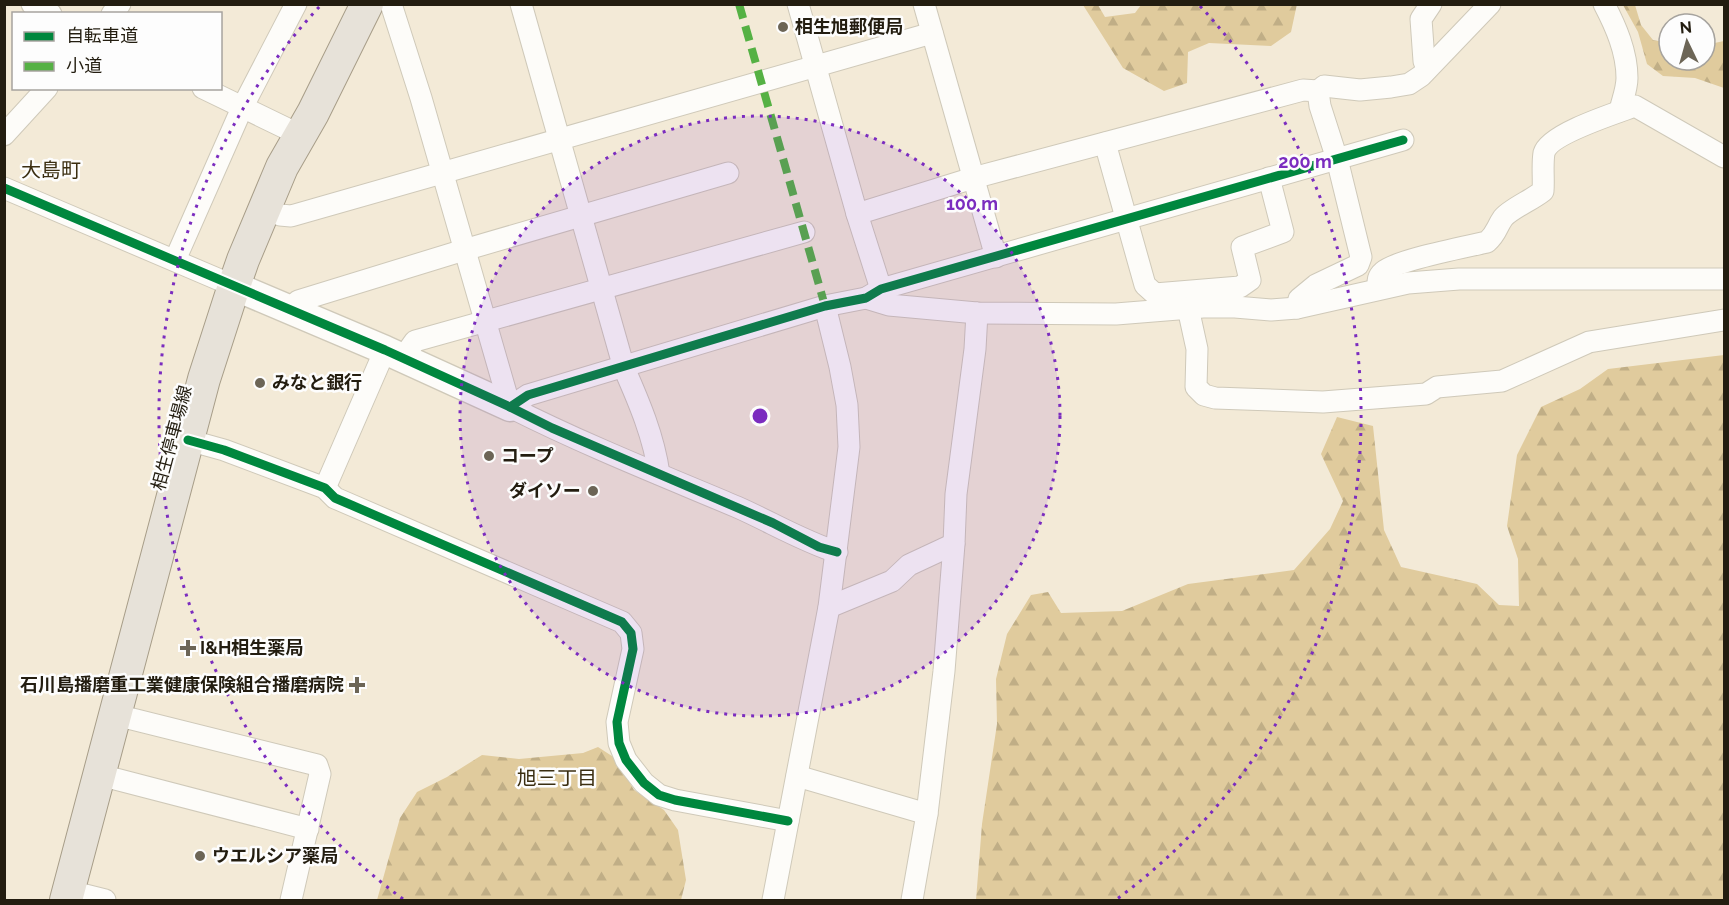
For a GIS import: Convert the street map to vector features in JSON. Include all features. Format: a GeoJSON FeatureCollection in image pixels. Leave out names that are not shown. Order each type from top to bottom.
{"type":"FeatureCollection","features":[{"type":"Feature","properties":{"kind":"main road","name":"相生停車場線"},"geometry":{"type":"LineString","coordinates":[[67,896],[204,379],[234,286],[282,168],[367,4]]}},
{"type":"Feature","properties":{"kind":"street"},"geometry":{"type":"LineString","coordinates":[[33,4],[47,12]]}},
{"type":"Feature","properties":{"kind":"street"},"geometry":{"type":"LineString","coordinates":[[175,260],[242,108],[296,4]]}},
{"type":"Feature","properties":{"kind":"street"},"geometry":{"type":"LineString","coordinates":[[391,4],[510,406]]}},
{"type":"Feature","properties":{"kind":"street"},"geometry":{"type":"LineString","coordinates":[[521,4],[624,368],[639,402],[657,459],[659,474]]}},
{"type":"Feature","properties":{"kind":"street"},"geometry":{"type":"LineString","coordinates":[[798,4],[857,214],[873,294],[889,305],[977,314],[1116,314],[1235,307],[1271,310],[1297,308],[1408,284],[1459,279],[1725,279]]}},
{"type":"Feature","properties":{"kind":"street"},"geometry":{"type":"LineString","coordinates":[[924,4],[996,257]]}},
{"type":"Feature","properties":{"kind":"street"},"geometry":{"type":"LineString","coordinates":[[1427,69],[1424,61],[1421,19],[1431,4]]}},
{"type":"Feature","properties":{"kind":"street"},"geometry":{"type":"LineString","coordinates":[[857,214],[973,178],[1303,90],[1318,91],[1324,86],[1360,90],[1409,84],[1427,69],[1490,4]]}},
{"type":"Feature","properties":{"kind":"street"},"geometry":{"type":"LineString","coordinates":[[1604,4],[1622,47],[1627,79],[1620,111]]}},
{"type":"Feature","properties":{"kind":"street"},"geometry":{"type":"LineString","coordinates":[[266,207],[280,215],[291,216],[932,33]]}},
{"type":"Feature","properties":{"kind":"street"},"geometry":{"type":"LineString","coordinates":[[4,135],[44,90]]}},
{"type":"Feature","properties":{"kind":"street"},"geometry":{"type":"LineString","coordinates":[[207,90],[300,135]]}},
{"type":"Feature","properties":{"kind":"street"},"geometry":{"type":"LineString","coordinates":[[1297,308],[1299,299],[1316,285],[1358,265],[1361,257],[1337,159],[1320,106],[1318,91]]}},
{"type":"Feature","properties":{"kind":"street"},"geometry":{"type":"LineString","coordinates":[[1378,289],[1378,279],[1383,271],[1404,262],[1487,242],[1496,234],[1503,218],[1543,191],[1545,152],[1554,141],[1620,111],[1635,106],[1725,157]]}},
{"type":"Feature","properties":{"kind":"street"},"geometry":{"type":"LineString","coordinates":[[510,406],[528,395],[825,306],[1403,140]]}},
{"type":"Feature","properties":{"kind":"street"},"geometry":{"type":"LineString","coordinates":[[1105,143],[1145,285],[1155,294],[1240,287],[1250,279],[1242,247],[1283,232],[1269,178]]}},
{"type":"Feature","properties":{"kind":"street"},"geometry":{"type":"LineString","coordinates":[[291,310],[298,301],[728,173]]}},
{"type":"Feature","properties":{"kind":"street"},"geometry":{"type":"LineString","coordinates":[[4,188],[395,355],[510,406],[552,428],[773,523],[819,547],[837,552]]}},
{"type":"Feature","properties":{"kind":"street"},"geometry":{"type":"LineString","coordinates":[[325,488],[395,355],[410,348],[415,341],[804,232]]}},
{"type":"Feature","properties":{"kind":"street"},"geometry":{"type":"LineString","coordinates":[[773,900],[829,608],[849,447],[847,405],[825,306]]}},
{"type":"Feature","properties":{"kind":"street"},"geometry":{"type":"LineString","coordinates":[[1188,308],[1197,349],[1196,387],[1204,395],[1215,398],[1323,402],[1425,394],[1437,387],[1502,381],[1589,342],[1725,320]]}},
{"type":"Feature","properties":{"kind":"street"},"geometry":{"type":"LineString","coordinates":[[912,900],[927,814],[944,671],[956,494],[975,349],[977,314]]}},
{"type":"Feature","properties":{"kind":"street"},"geometry":{"type":"LineString","coordinates":[[188,440],[224,450],[325,488],[335,498],[622,622],[631,633],[633,649],[617,722],[619,743],[636,775],[660,795],[675,800],[788,821]]}},
{"type":"Feature","properties":{"kind":"street"},"geometry":{"type":"LineString","coordinates":[[829,608],[892,580],[909,565],[954,544]]}},
{"type":"Feature","properties":{"kind":"street"},"geometry":{"type":"LineString","coordinates":[[116,715],[317,765],[320,774],[291,900]]}},
{"type":"Feature","properties":{"kind":"street"},"geometry":{"type":"LineString","coordinates":[[100,775],[308,829]]}},
{"type":"Feature","properties":{"kind":"street"},"geometry":{"type":"LineString","coordinates":[[797,776],[927,814]]}},
{"type":"Feature","properties":{"kind":"street"},"geometry":{"type":"LineString","coordinates":[[67,896],[105,900]]}},
{"type":"Feature","properties":{"kind":"green space"},"geometry":{"type":"Polygon","coordinates":[[[1297,4],[1291,32],[1271,46],[1209,43],[1188,52],[1187,83],[1164,91],[1123,68],[1083,5],[1098,5],[1105,17],[1135,13],[1141,5],[1297,4]]]}},
{"type":"Feature","properties":{"kind":"green space"},"geometry":{"type":"Polygon","coordinates":[[[1623,5],[1635,5],[1641,25],[1653,40],[1657,41],[1657,72],[1647,64],[1638,32],[1623,5]]]}},
{"type":"Feature","properties":{"kind":"green space"},"geometry":{"type":"Polygon","coordinates":[[[1724,41],[1724,88],[1695,78],[1663,76],[1658,72],[1717,72],[1717,42],[1724,41]]]}},
{"type":"Feature","properties":{"kind":"green space"},"geometry":{"type":"Polygon","coordinates":[[[1724,355],[1724,900],[976,900],[982,824],[997,724],[996,679],[1007,634],[1031,595],[1048,592],[1061,613],[1122,611],[1188,584],[1294,570],[1330,529],[1343,501],[1321,454],[1337,417],[1373,426],[1384,530],[1401,567],[1477,584],[1499,605],[1519,606],[1518,559],[1507,526],[1517,455],[1541,407],[1580,389],[1608,369],[1724,355]]]}},
{"type":"Feature","properties":{"kind":"green space"},"geometry":{"type":"Polygon","coordinates":[[[598,747],[615,758],[634,790],[664,810],[678,830],[686,880],[681,900],[377,900],[400,818],[417,792],[447,777],[482,755],[519,759],[583,753],[598,747]]]}},
{"type":"Feature","properties":{"kind":"marked path"},"geometry":{"type":"LineString","coordinates":[[739,4],[825,306]]}},
{"type":"Feature","properties":{"kind":"cycle path"},"geometry":{"type":"LineString","coordinates":[[510,407],[528,395],[825,306],[866,298],[881,289],[1403,140]]}},
{"type":"Feature","properties":{"kind":"cycle path"},"geometry":{"type":"LineString","coordinates":[[4,188],[385,350],[552,428],[773,523],[819,547],[837,552]]}},
{"type":"Feature","properties":{"kind":"cycle path"},"geometry":{"type":"LineString","coordinates":[[188,440],[224,450],[325,488],[335,498],[622,622],[631,633],[633,649],[617,722],[619,743],[626,760],[644,783],[659,795],[675,800],[788,821]]}},
{"type":"Feature","properties":{"kind":"place","name":"相生旭郵便局"},"geometry":{"type":"Point","coordinates":[783,27]}},
{"type":"Feature","properties":{"kind":"place","name":"みなと銀行"},"geometry":{"type":"Point","coordinates":[260,383]}},
{"type":"Feature","properties":{"kind":"place","name":"コープ"},"geometry":{"type":"Point","coordinates":[489,456]}},
{"type":"Feature","properties":{"kind":"place","name":"ダイソー"},"geometry":{"type":"Point","coordinates":[593,491]}},
{"type":"Feature","properties":{"kind":"place","name":"I&H相生薬局"},"geometry":{"type":"Point","coordinates":[188,648]}},
{"type":"Feature","properties":{"kind":"place","name":"石川島播磨重工業健康保険組合播磨病院"},"geometry":{"type":"Point","coordinates":[357,685]}},
{"type":"Feature","properties":{"kind":"place","name":"ウエルシア薬局"},"geometry":{"type":"Point","coordinates":[200,856]}},
{"type":"Feature","properties":{"kind":"district","name":"大島町"},"geometry":{"type":"Point","coordinates":[51,170]}},
{"type":"Feature","properties":{"kind":"district","name":"旭三丁目"},"geometry":{"type":"Point","coordinates":[557,778]}}]}
